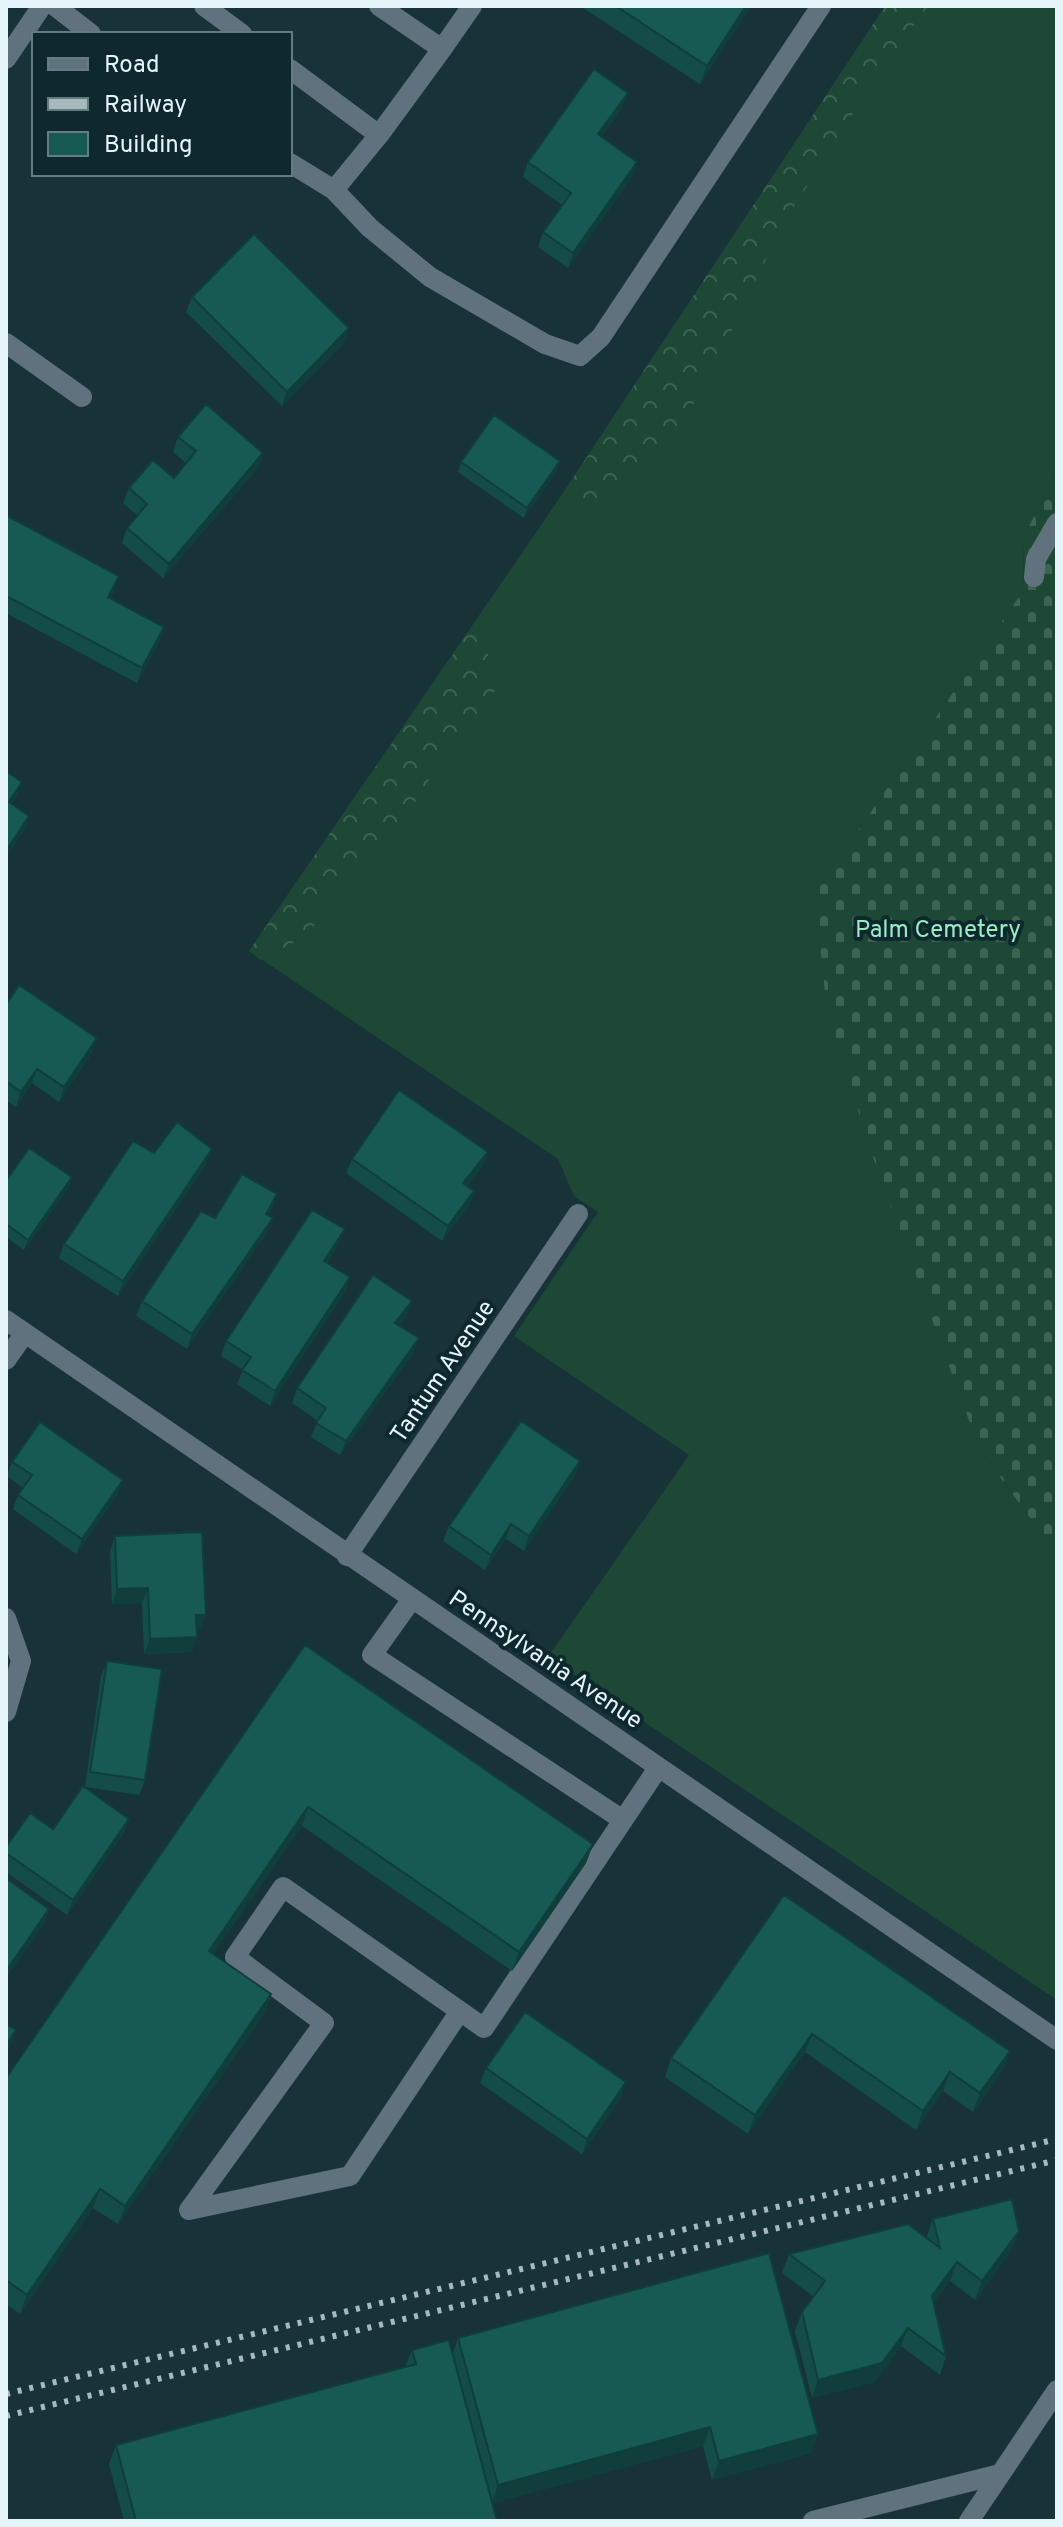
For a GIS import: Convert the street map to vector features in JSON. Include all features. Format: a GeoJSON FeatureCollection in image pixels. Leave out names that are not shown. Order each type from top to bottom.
{"type":"FeatureCollection","features":[{"type":"Feature","properties":{"kind":"street"},"geometry":{"type":"LineString","coordinates":[[6,59],[42,6]]}},
{"type":"Feature","properties":{"kind":"street"},"geometry":{"type":"LineString","coordinates":[[55,6],[88,32]]}},
{"type":"Feature","properties":{"kind":"street"},"geometry":{"type":"LineString","coordinates":[[204,6],[239,32]]}},
{"type":"Feature","properties":{"kind":"street"},"geometry":{"type":"LineString","coordinates":[[379,6],[442,49]]}},
{"type":"Feature","properties":{"kind":"street"},"geometry":{"type":"LineString","coordinates":[[334,190],[379,135],[472,6]]}},
{"type":"Feature","properties":{"kind":"street"},"geometry":{"type":"LineString","coordinates":[[292,164],[334,190],[370,228],[430,277],[545,344],[580,356],[601,337],[821,6]]}},
{"type":"Feature","properties":{"kind":"street"},"geometry":{"type":"LineString","coordinates":[[292,70],[379,135]]}},
{"type":"Feature","properties":{"kind":"street"},"geometry":{"type":"LineString","coordinates":[[6,343],[82,397]]}},
{"type":"Feature","properties":{"kind":"street"},"geometry":{"type":"LineString","coordinates":[[1034,577],[1036,559],[1057,523]]}},
{"type":"Feature","properties":{"kind":"street","name":"Tantum Avenue"},"geometry":{"type":"LineString","coordinates":[[347,1556],[578,1214]]}},
{"type":"Feature","properties":{"kind":"street","name":"Pennsylvania Avenue"},"geometry":{"type":"LineString","coordinates":[[6,1320],[1057,2040]]}},
{"type":"Feature","properties":{"kind":"street"},"geometry":{"type":"LineString","coordinates":[[6,1360],[25,1333]]}},
{"type":"Feature","properties":{"kind":"street"},"geometry":{"type":"LineString","coordinates":[[412,1599],[372,1655],[623,1820]]}},
{"type":"Feature","properties":{"kind":"street"},"geometry":{"type":"LineString","coordinates":[[6,1618],[21,1661],[6,1712]]}},
{"type":"Feature","properties":{"kind":"street"},"geometry":{"type":"LineString","coordinates":[[460,2011],[350,2176],[189,2210],[324,2023],[235,1957],[283,1887],[460,2011],[484,2028],[658,1768]]}},
{"type":"Feature","properties":{"kind":"street"},"geometry":{"type":"LineString","coordinates":[[969,2521],[1057,2390]]}},
{"type":"Feature","properties":{"kind":"street"},"geometry":{"type":"LineString","coordinates":[[813,2521],[1000,2474]]}},
{"type":"Feature","properties":{"kind":"green space"},"geometry":{"type":"Polygon","coordinates":[[[885,6],[928,6],[871,85],[782,226],[708,380],[682,423],[669,432],[626,491],[593,513],[563,493],[885,6]]]}},
{"type":"Feature","properties":{"kind":"green space"},"geometry":{"type":"Polygon","coordinates":[[[897,6],[1057,6],[1057,468],[1024,537],[1023,591],[815,893],[979,1448],[1057,1555],[1057,2000],[548,1657],[689,1455],[514,1336],[598,1212],[574,1196],[558,1159],[249,951],[897,6]]]}},
{"type":"Feature","properties":{"kind":"green space","name":"Palm Cemetery"},"geometry":{"type":"Polygon","coordinates":[[[1057,468],[1057,1555],[979,1448],[869,1146],[826,1003],[815,893],[1023,591],[1024,537],[1057,468]]]}},
{"type":"Feature","properties":{"kind":"green space"},"geometry":{"type":"Polygon","coordinates":[[[472,627],[495,666],[498,680],[492,699],[440,762],[387,847],[351,861],[326,889],[319,921],[302,938],[261,960],[249,951],[472,627]]]}},
{"type":"Feature","properties":{"kind":"building"},"geometry":{"type":"Polygon","coordinates":[[[616,6],[746,6],[707,66],[616,6]]]}},
{"type":"Feature","properties":{"kind":"building"},"geometry":{"type":"Polygon","coordinates":[[[594,69],[628,93],[598,134],[637,162],[573,253],[543,232],[571,193],[528,162],[594,69]]]}},
{"type":"Feature","properties":{"kind":"building"},"geometry":{"type":"Polygon","coordinates":[[[254,234],[349,328],[287,392],[192,297],[254,234]]]}},
{"type":"Feature","properties":{"kind":"building"},"geometry":{"type":"Polygon","coordinates":[[[206,404],[263,453],[169,564],[127,528],[147,504],[129,488],[153,460],[174,478],[196,451],[178,437],[206,404]]]}},
{"type":"Feature","properties":{"kind":"building"},"geometry":{"type":"Polygon","coordinates":[[[494,415],[560,461],[527,508],[461,462],[494,415]]]}},
{"type":"Feature","properties":{"kind":"building"},"geometry":{"type":"Polygon","coordinates":[[[6,515],[119,576],[108,597],[164,627],[142,668],[6,596],[6,515]]]}},
{"type":"Feature","properties":{"kind":"building"},"geometry":{"type":"Polygon","coordinates":[[[6,771],[22,782],[9,802],[29,816],[6,851],[6,771]]]}},
{"type":"Feature","properties":{"kind":"building"},"geometry":{"type":"Polygon","coordinates":[[[19,985],[97,1038],[64,1087],[37,1069],[21,1092],[6,1081],[6,1005],[19,985]]]}},
{"type":"Feature","properties":{"kind":"building"},"geometry":{"type":"Polygon","coordinates":[[[399,1090],[488,1152],[463,1183],[474,1191],[448,1226],[352,1159],[399,1090]]]}},
{"type":"Feature","properties":{"kind":"building"},"geometry":{"type":"Polygon","coordinates":[[[177,1122],[212,1149],[123,1281],[64,1244],[133,1141],[154,1153],[177,1122]]]}},
{"type":"Feature","properties":{"kind":"building"},"geometry":{"type":"Polygon","coordinates":[[[29,1148],[72,1177],[28,1240],[6,1224],[6,1181],[29,1148]]]}},
{"type":"Feature","properties":{"kind":"building"},"geometry":{"type":"Polygon","coordinates":[[[242,1174],[277,1194],[266,1214],[273,1218],[192,1334],[142,1301],[201,1211],[215,1218],[242,1174]]]}},
{"type":"Feature","properties":{"kind":"building"},"geometry":{"type":"Polygon","coordinates":[[[312,1210],[345,1229],[324,1261],[350,1277],[275,1391],[242,1370],[251,1357],[226,1341],[312,1210]]]}},
{"type":"Feature","properties":{"kind":"building"},"geometry":{"type":"Polygon","coordinates":[[[373,1275],[412,1301],[395,1323],[419,1338],[346,1441],[316,1423],[326,1408],[297,1388],[373,1275]]]}},
{"type":"Feature","properties":{"kind":"building"},"geometry":{"type":"Polygon","coordinates":[[[521,1421],[580,1461],[529,1536],[511,1524],[491,1555],[449,1526],[521,1421]]]}},
{"type":"Feature","properties":{"kind":"building"},"geometry":{"type":"Polygon","coordinates":[[[40,1422],[123,1480],[82,1539],[18,1495],[32,1475],[12,1462],[40,1422]]]}},
{"type":"Feature","properties":{"kind":"building"},"geometry":{"type":"Polygon","coordinates":[[[202,1532],[206,1615],[196,1615],[197,1637],[150,1639],[148,1588],[117,1589],[115,1536],[202,1532]]]}},
{"type":"Feature","properties":{"kind":"building"},"geometry":{"type":"Polygon","coordinates":[[[305,1645],[593,1844],[519,1952],[308,1807],[209,1951],[271,1994],[125,2206],[100,2189],[27,2295],[6,2280],[6,2078],[305,1645]]]}},
{"type":"Feature","properties":{"kind":"building"},"geometry":{"type":"Polygon","coordinates":[[[107,1661],[162,1669],[145,1780],[90,1772],[107,1661]]]}},
{"type":"Feature","properties":{"kind":"building"},"geometry":{"type":"Polygon","coordinates":[[[83,1786],[129,1819],[73,1900],[6,1853],[6,1847],[30,1813],[53,1829],[83,1786]]]}},
{"type":"Feature","properties":{"kind":"building"},"geometry":{"type":"Polygon","coordinates":[[[6,1878],[49,1909],[6,1971],[6,1878]]]}},
{"type":"Feature","properties":{"kind":"building"},"geometry":{"type":"Polygon","coordinates":[[[784,1895],[1010,2051],[980,2093],[950,2072],[923,2111],[812,2034],[755,2115],[671,2058],[784,1895]]]}},
{"type":"Feature","properties":{"kind":"building"},"geometry":{"type":"Polygon","coordinates":[[[525,2012],[626,2082],[587,2139],[486,2068],[525,2012]]]}},
{"type":"Feature","properties":{"kind":"building"},"geometry":{"type":"Polygon","coordinates":[[[6,2024],[16,2030],[6,2045],[6,2024]]]}},
{"type":"Feature","properties":{"kind":"building"},"geometry":{"type":"Polygon","coordinates":[[[1012,2199],[1019,2231],[982,2281],[957,2262],[932,2296],[946,2356],[908,2328],[882,2363],[818,2380],[802,2312],[825,2281],[789,2254],[908,2224],[940,2248],[933,2219],[1012,2199]]]}},
{"type":"Feature","properties":{"kind":"building"},"geometry":{"type":"Polygon","coordinates":[[[769,2253],[818,2434],[719,2461],[710,2427],[498,2485],[458,2338],[769,2253]]]}},
{"type":"Feature","properties":{"kind":"building"},"geometry":{"type":"Polygon","coordinates":[[[449,2340],[497,2521],[136,2521],[116,2445],[416,2364],[412,2350],[449,2340]]]}},
{"type":"Feature","properties":{"kind":"railway"},"geometry":{"type":"LineString","coordinates":[[6,2394],[1057,2139]]}},
{"type":"Feature","properties":{"kind":"railway"},"geometry":{"type":"LineString","coordinates":[[6,2416],[1057,2160]]}}]}
